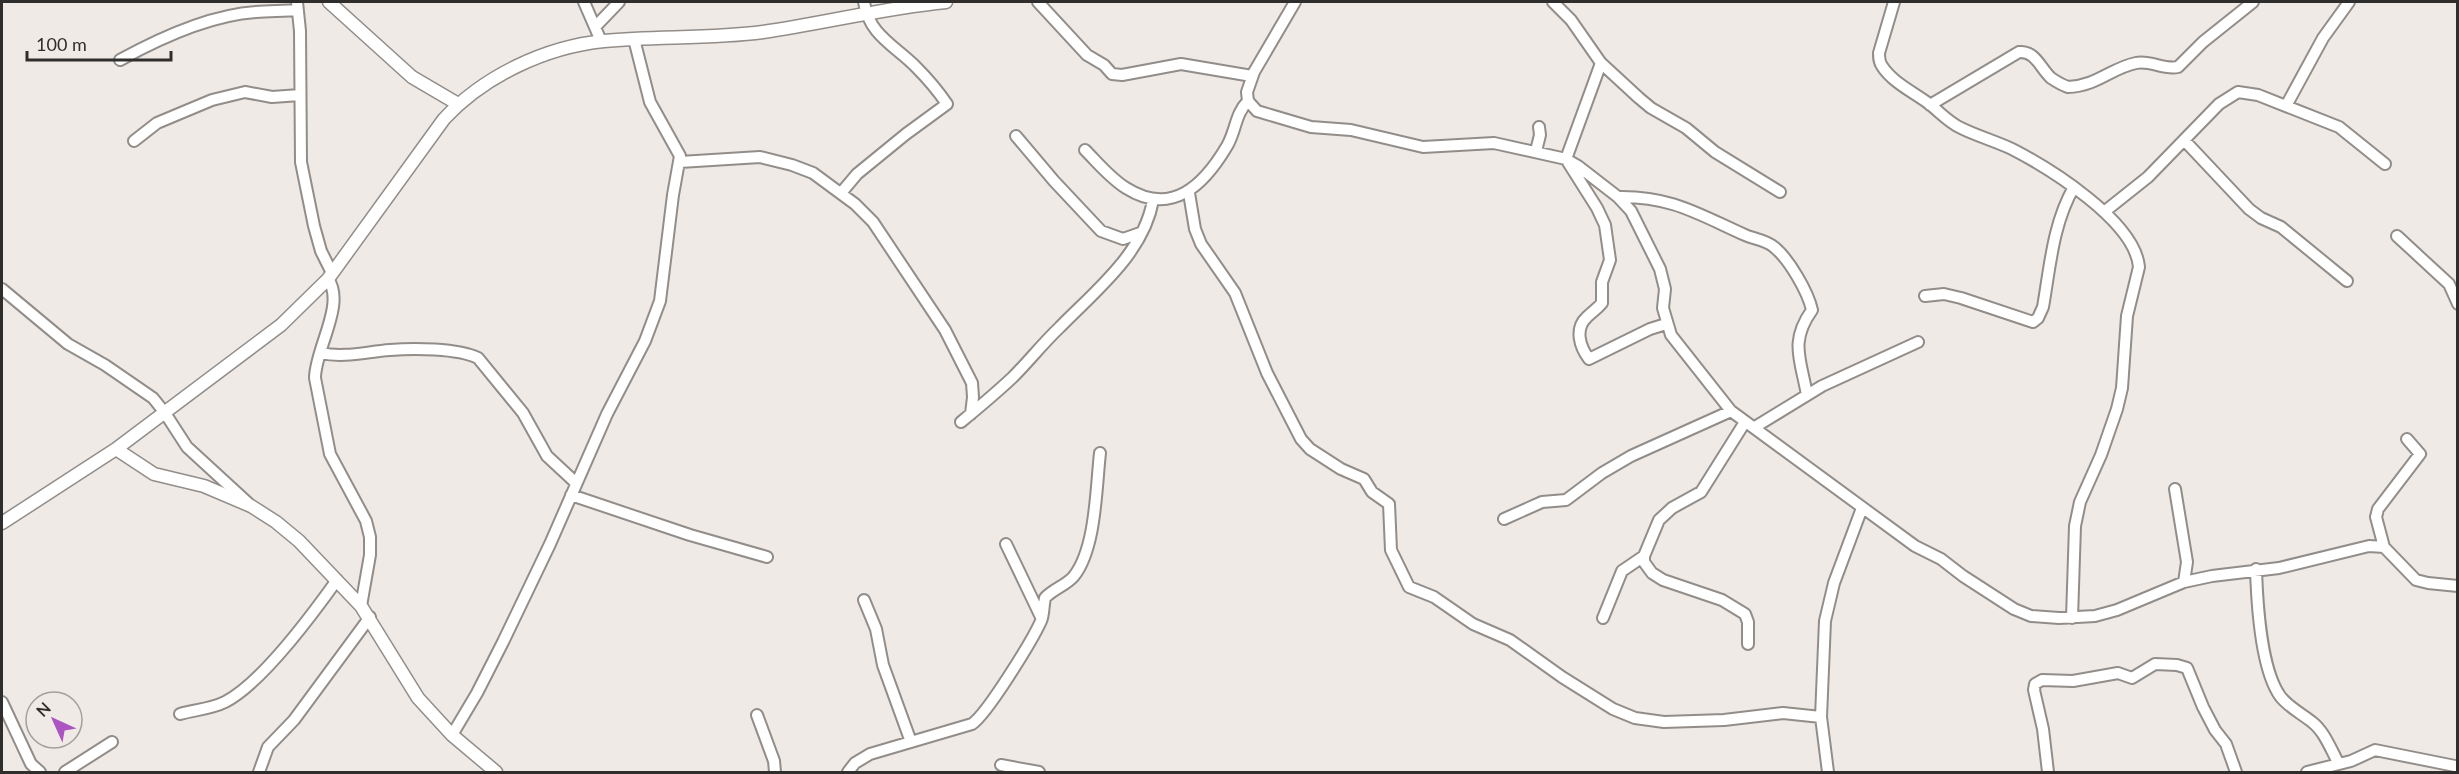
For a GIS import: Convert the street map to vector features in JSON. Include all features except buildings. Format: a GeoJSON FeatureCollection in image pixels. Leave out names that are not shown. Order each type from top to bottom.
{"type":"FeatureCollection","features":[{"type":"Feature","properties":{"kind":"street"},"geometry":{"type":"LineString","coordinates":[[329,2],[412,77],[458,104]]}},
{"type":"Feature","properties":{"kind":"street"},"geometry":{"type":"LineString","coordinates":[[584,2],[601,41]]}},
{"type":"Feature","properties":{"kind":"street"},"geometry":{"type":"LineString","coordinates":[[595,27],[619,2]]}},
{"type":"Feature","properties":{"kind":"street"},"geometry":{"type":"LineString","coordinates":[[2,523],[116,449],[281,325],[330,276],[444,119],[458,104],[484,84],[520,65],[551,53],[601,41],[734,35],[865,7],[946,2]]}},
{"type":"Feature","properties":{"kind":"street"},"geometry":{"type":"LineString","coordinates":[[1038,2],[1078,46],[1112,74],[1122,75],[1181,64],[1252,76]]}},
{"type":"Feature","properties":{"kind":"street"},"geometry":{"type":"LineString","coordinates":[[1295,2],[1252,76],[1247,92],[1248,101],[1257,111],[1311,127],[1351,130],[1424,147],[1494,143],[1566,159],[1618,197],[1631,211],[1660,269],[1665,289],[1663,308],[1666,324],[1681,349],[1731,411],[1915,546],[1941,559],[2014,609],[2031,616],[2072,618],[2095,616],[2117,610],[2184,582],[2256,569],[2279,568],[2369,546],[2384,547]]}},
{"type":"Feature","properties":{"kind":"street"},"geometry":{"type":"LineString","coordinates":[[1553,2],[1571,20],[1601,63],[1651,108],[1686,128],[1715,152],[1780,192]]}},
{"type":"Feature","properties":{"kind":"street"},"geometry":{"type":"LineString","coordinates":[[1894,2],[1879,53],[1879,62],[1890,75],[1953,124],[2009,148],[2047,168],[2074,187],[2104,212],[2134,250],[2139,267],[2127,316],[2120,399],[2101,456],[2080,502],[2075,526],[2072,618]]}},
{"type":"Feature","properties":{"kind":"street"},"geometry":{"type":"LineString","coordinates":[[1930,105],[2019,52],[2026,51],[2032,55],[2050,76],[2068,87],[2079,87],[2097,81],[2134,63],[2146,62],[2167,68],[2178,68],[2203,42],[2253,2]]}},
{"type":"Feature","properties":{"kind":"street"},"geometry":{"type":"LineString","coordinates":[[2286,106],[2323,38],[2349,2]]}},
{"type":"Feature","properties":{"kind":"street"},"geometry":{"type":"LineString","coordinates":[[120,60],[164,37],[195,25],[254,12],[297,6],[301,162],[314,226],[335,291],[315,378],[330,454],[366,521],[370,537],[370,555],[361,606]]}},
{"type":"Feature","properties":{"kind":"street"},"geometry":{"type":"LineString","coordinates":[[840,193],[857,174],[947,104],[917,68],[873,28],[865,7]]}},
{"type":"Feature","properties":{"kind":"street"},"geometry":{"type":"LineString","coordinates":[[452,735],[503,642],[550,544],[575,482],[645,340],[660,302],[673,195],[680,162],[679,150],[650,102],[634,39]]}},
{"type":"Feature","properties":{"kind":"street"},"geometry":{"type":"LineString","coordinates":[[1566,159],[1601,63]]}},
{"type":"Feature","properties":{"kind":"street"},"geometry":{"type":"LineString","coordinates":[[134,141],[157,123],[212,100],[250,92],[272,97],[300,95]]}},
{"type":"Feature","properties":{"kind":"street"},"geometry":{"type":"LineString","coordinates":[[2104,212],[2148,177],[2219,104],[2234,93],[2247,92],[2339,127],[2385,164]]}},
{"type":"Feature","properties":{"kind":"street"},"geometry":{"type":"LineString","coordinates":[[1085,150],[1126,188],[1153,200],[1189,193],[1214,166],[1227,146],[1239,113],[1248,101]]}},
{"type":"Feature","properties":{"kind":"street"},"geometry":{"type":"LineString","coordinates":[[1536,151],[1540,135],[1539,127]]}},
{"type":"Feature","properties":{"kind":"street"},"geometry":{"type":"LineString","coordinates":[[1016,136],[1101,231],[1123,239],[1141,233]]}},
{"type":"Feature","properties":{"kind":"street"},"geometry":{"type":"LineString","coordinates":[[2184,140],[2249,209],[2261,218],[2281,227],[2346,281]]}},
{"type":"Feature","properties":{"kind":"street"},"geometry":{"type":"LineString","coordinates":[[680,162],[760,157],[807,171],[840,193],[873,222],[945,330],[972,383],[971,414]]}},
{"type":"Feature","properties":{"kind":"street"},"geometry":{"type":"LineString","coordinates":[[1566,159],[1605,225],[1610,260],[1602,282],[1602,303],[1586,317],[1580,327],[1582,350],[1589,359],[1650,329],[1666,324]]}},
{"type":"Feature","properties":{"kind":"street"},"geometry":{"type":"LineString","coordinates":[[1925,296],[1944,294],[1961,298],[2033,322],[2038,318],[2043,307],[2059,225],[2074,187]]}},
{"type":"Feature","properties":{"kind":"street"},"geometry":{"type":"LineString","coordinates":[[1189,193],[1195,229],[1201,244],[1238,298],[1256,348],[1301,439],[1310,449],[1341,469],[1364,479],[1372,492],[1389,504],[1391,511],[1390,550],[1409,587],[1434,597],[1473,624],[1510,640],[1613,709],[1635,718],[1664,722],[1724,720],[1783,713],[1821,717]]}},
{"type":"Feature","properties":{"kind":"street"},"geometry":{"type":"LineString","coordinates":[[1618,197],[1644,198],[1678,204],[1750,238],[1769,244],[1781,254],[1803,288],[1812,310],[1801,327],[1799,336],[1799,355],[1808,395]]}},
{"type":"Feature","properties":{"kind":"street"},"geometry":{"type":"LineString","coordinates":[[961,422],[1012,378],[1060,327],[1097,293],[1141,233],[1153,200]]}},
{"type":"Feature","properties":{"kind":"street"},"geometry":{"type":"LineString","coordinates":[[2397,236],[2449,284],[2457,304]]}},
{"type":"Feature","properties":{"kind":"street"},"geometry":{"type":"LineString","coordinates":[[2,289],[68,344],[105,364],[147,393],[165,412],[188,447],[251,506]]}},
{"type":"Feature","properties":{"kind":"street"},"geometry":{"type":"LineString","coordinates":[[1748,644],[1748,622],[1745,614],[1722,600],[1663,580],[1646,567],[1644,556],[1659,520],[1672,508],[1701,492],[1750,425],[1854,370],[1918,342]]}},
{"type":"Feature","properties":{"kind":"street"},"geometry":{"type":"LineString","coordinates":[[320,353],[337,356],[390,350],[432,351],[469,354],[478,358],[523,413],[551,462],[575,482]]}},
{"type":"Feature","properties":{"kind":"street"},"geometry":{"type":"LineString","coordinates":[[1504,519],[1542,502],[1566,500],[1602,473],[1630,456],[1731,411]]}},
{"type":"Feature","properties":{"kind":"street"},"geometry":{"type":"LineString","coordinates":[[2407,439],[2420,454],[2377,512],[2384,547],[2416,580],[2457,586]]}},
{"type":"Feature","properties":{"kind":"street"},"geometry":{"type":"LineString","coordinates":[[116,449],[154,474],[204,486],[251,506],[276,522],[299,541],[370,617],[412,690],[452,735],[485,766],[496,772]]}},
{"type":"Feature","properties":{"kind":"street"},"geometry":{"type":"LineString","coordinates":[[848,772],[855,763],[870,754],[976,721],[1024,651],[1042,620],[1045,598],[1073,578],[1083,557],[1094,510],[1100,453]]}},
{"type":"Feature","properties":{"kind":"street"},"geometry":{"type":"LineString","coordinates":[[2175,489],[2187,562],[2184,582]]}},
{"type":"Feature","properties":{"kind":"street"},"geometry":{"type":"LineString","coordinates":[[571,495],[690,535],[767,557]]}},
{"type":"Feature","properties":{"kind":"street"},"geometry":{"type":"LineString","coordinates":[[1828,772],[1821,717],[1822,655],[1826,615],[1834,583],[1862,508]]}},
{"type":"Feature","properties":{"kind":"street"},"geometry":{"type":"LineString","coordinates":[[1006,544],[1042,620]]}},
{"type":"Feature","properties":{"kind":"street"},"geometry":{"type":"LineString","coordinates":[[1602,618],[1622,571],[1644,556]]}},
{"type":"Feature","properties":{"kind":"street"},"geometry":{"type":"LineString","coordinates":[[2256,569],[2259,618],[2269,669],[2276,687],[2287,704],[2321,730],[2339,765]]}},
{"type":"Feature","properties":{"kind":"street"},"geometry":{"type":"LineString","coordinates":[[180,714],[214,707],[235,696],[262,671],[303,626],[337,580]]}},
{"type":"Feature","properties":{"kind":"street"},"geometry":{"type":"LineString","coordinates":[[864,600],[876,628],[883,665],[912,742]]}},
{"type":"Feature","properties":{"kind":"street"},"geometry":{"type":"LineString","coordinates":[[259,772],[268,747],[294,720],[370,617]]}},
{"type":"Feature","properties":{"kind":"street"},"geometry":{"type":"LineString","coordinates":[[2048,772],[2043,729],[2034,690],[2036,684],[2042,680],[2073,681],[2118,673],[2132,678],[2155,664],[2187,668],[2203,707],[2215,730],[2226,744],[2236,772]]}},
{"type":"Feature","properties":{"kind":"street"},"geometry":{"type":"LineString","coordinates":[[2,702],[31,764],[40,772]]}},
{"type":"Feature","properties":{"kind":"street"},"geometry":{"type":"LineString","coordinates":[[757,715],[774,761],[775,772]]}},
{"type":"Feature","properties":{"kind":"street"},"geometry":{"type":"LineString","coordinates":[[65,772],[112,742]]}},
{"type":"Feature","properties":{"kind":"street"},"geometry":{"type":"LineString","coordinates":[[2307,772],[2339,765],[2375,750],[2455,766]]}},
{"type":"Feature","properties":{"kind":"street"},"geometry":{"type":"LineString","coordinates":[[1001,765],[1039,772]]}}]}
